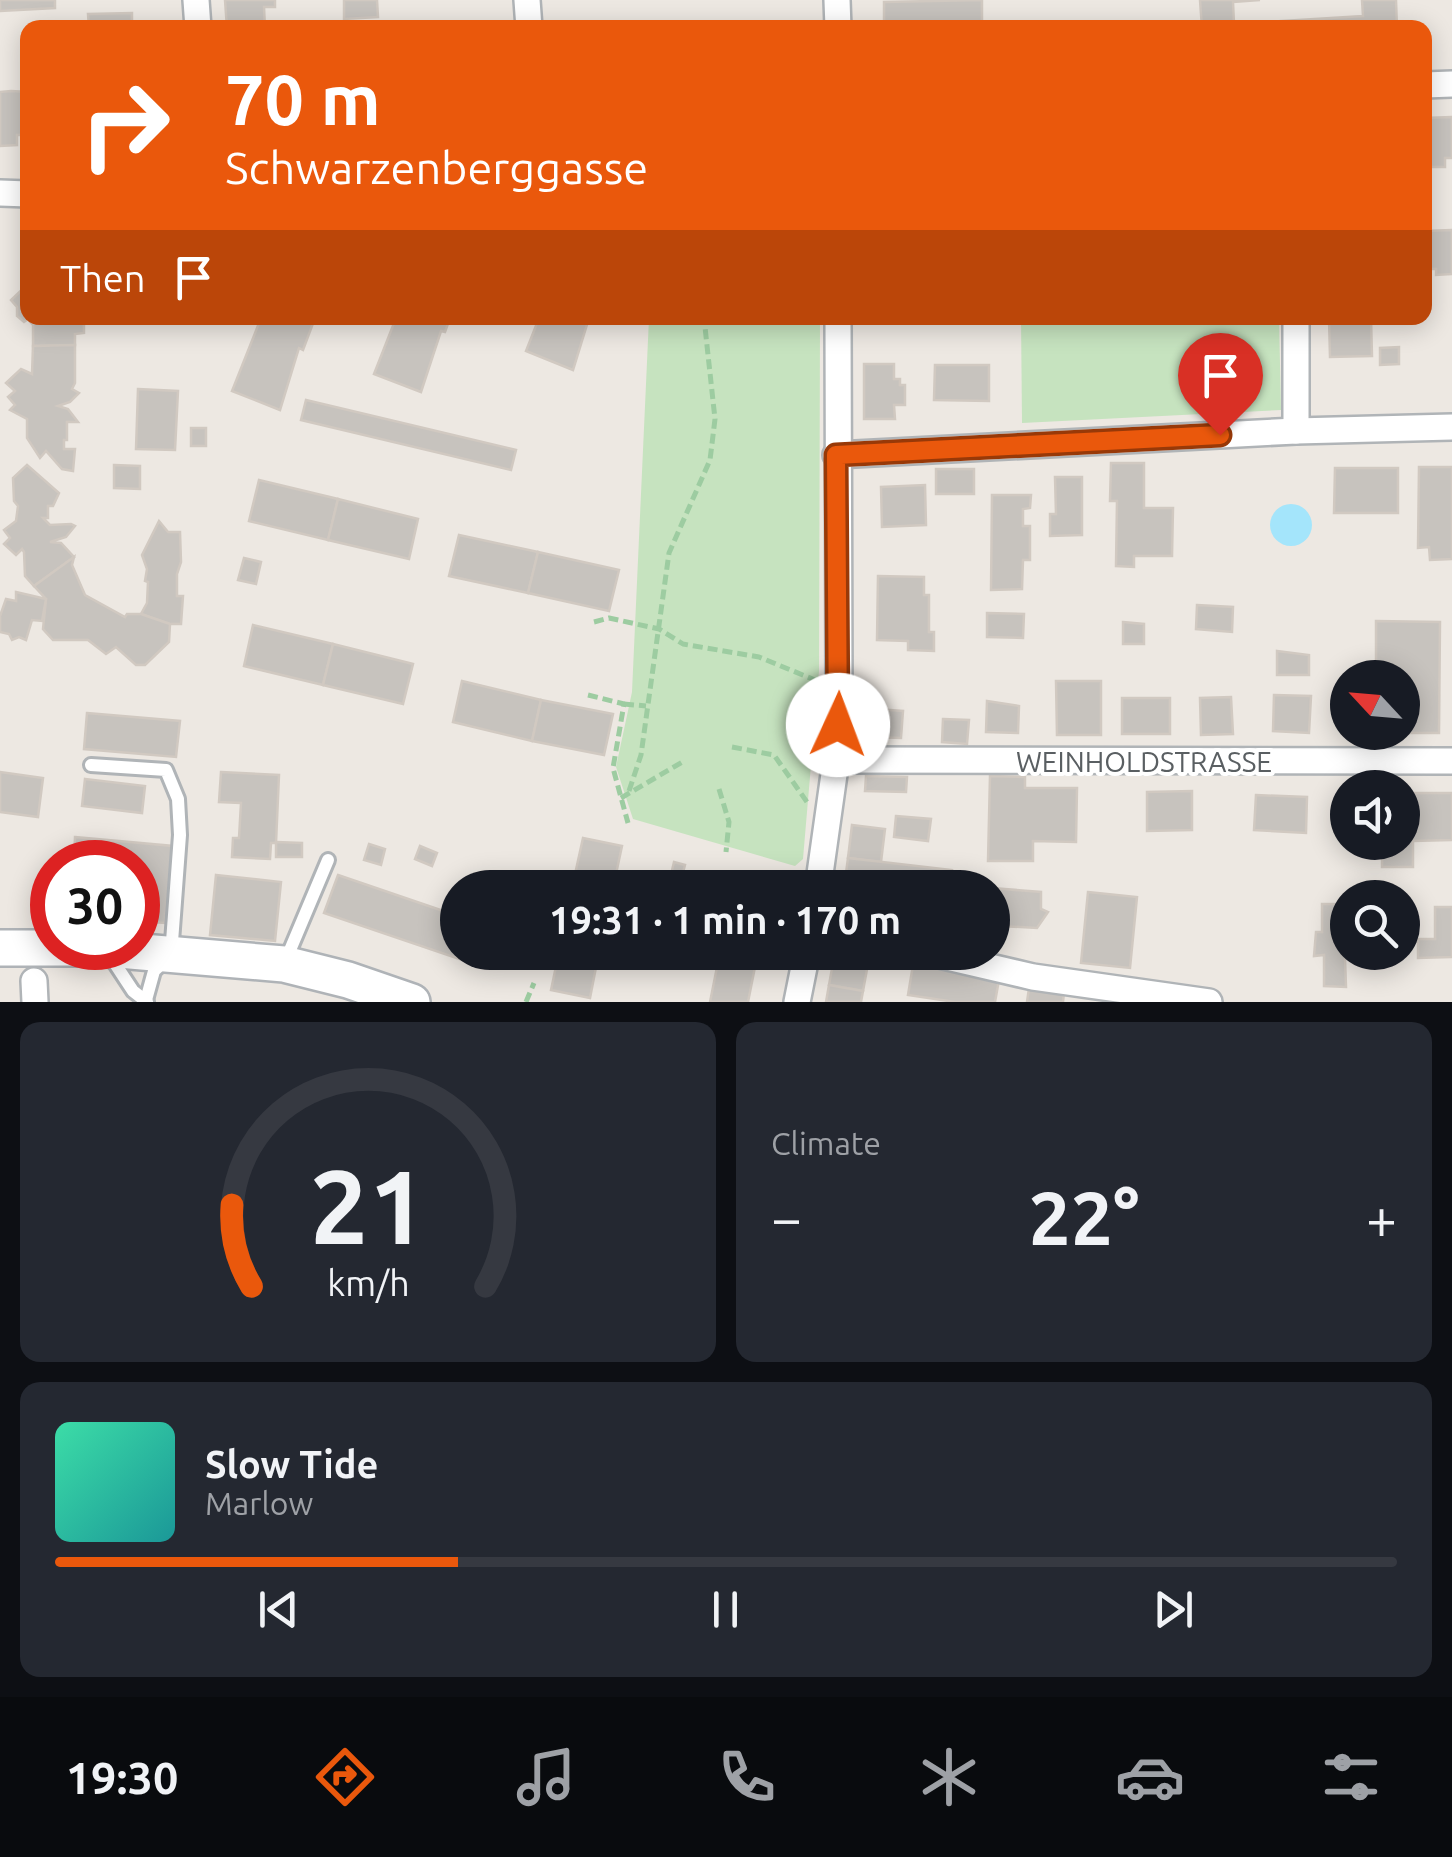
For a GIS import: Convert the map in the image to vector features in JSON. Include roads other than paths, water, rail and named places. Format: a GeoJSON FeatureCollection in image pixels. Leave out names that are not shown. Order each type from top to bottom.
{"type":"FeatureCollection","features":[{"type":"Feature","properties":{"kind":"main road"},"geometry":{"type":"LineString","coordinates":[[0,948],[30,949]]}},
{"type":"Feature","properties":{"kind":"main road"},"geometry":{"type":"LineString","coordinates":[[160,954],[284,964],[412,1002]]}},
{"type":"Feature","properties":{"kind":"street"},"geometry":{"type":"LineString","coordinates":[[815,870],[836,760],[839,691],[838,325]]}},
{"type":"Feature","properties":{"kind":"street"},"geometry":{"type":"LineString","coordinates":[[1296,325],[1296,431]]}},
{"type":"Feature","properties":{"kind":"street"},"geometry":{"type":"LineString","coordinates":[[836,455],[1296,431],[1452,427]]}},
{"type":"Feature","properties":{"kind":"street","name":"WEINHOLDSTRASSE"},"geometry":{"type":"LineString","coordinates":[[836,760],[1452,762]]}},
{"type":"Feature","properties":{"kind":"street"},"geometry":{"type":"LineString","coordinates":[[797,1002],[804,970]]}},
{"type":"Feature","properties":{"kind":"street"},"geometry":{"type":"LineString","coordinates":[[1004,970],[1209,1002]]}},
{"type":"Feature","properties":{"kind":"lane"},"geometry":{"type":"LineString","coordinates":[[91,765],[166,770],[178,799],[180,835],[171,955],[154,972],[147,1001],[133,992],[119,970]]}},
{"type":"Feature","properties":{"kind":"lane"},"geometry":{"type":"LineString","coordinates":[[284,964],[328,860]]}},
{"type":"Feature","properties":{"kind":"water"},"geometry":{"type":"Polygon","coordinates":[[[1291,504],[1306,510],[1312,525],[1306,540],[1291,546],[1276,540],[1270,525],[1276,510],[1291,504]]]}}]}
